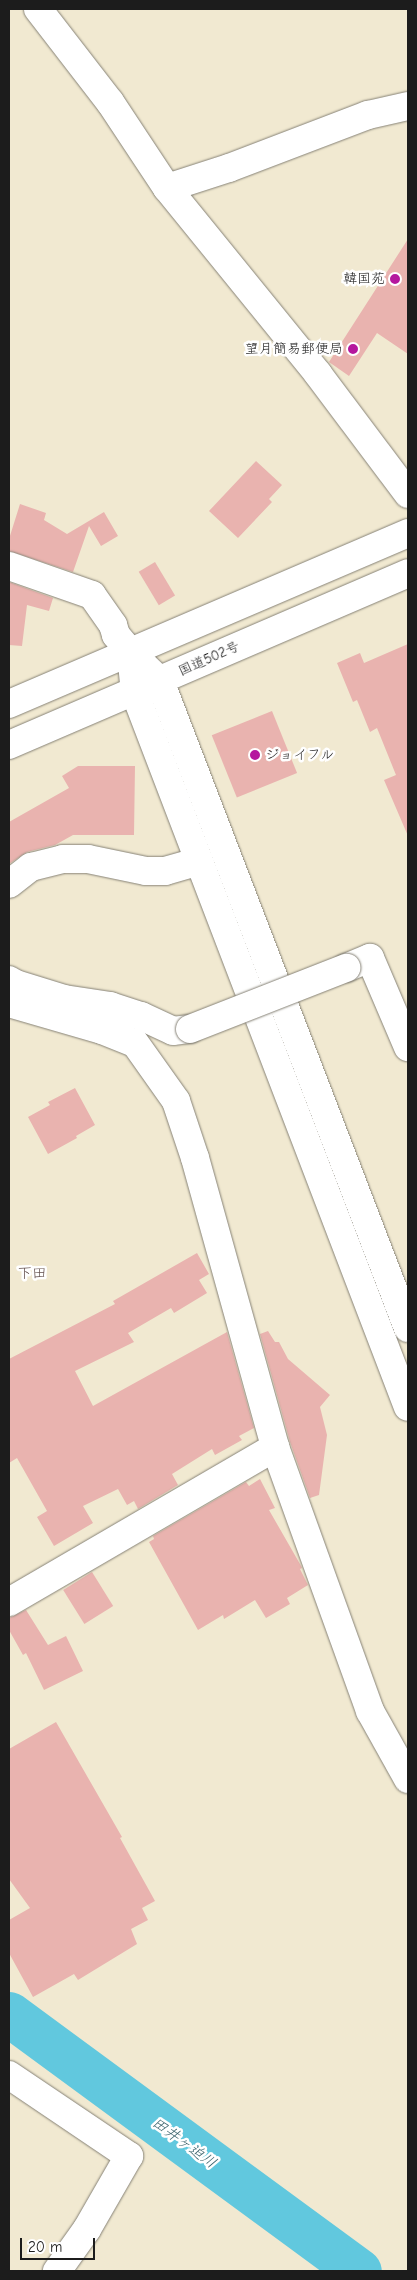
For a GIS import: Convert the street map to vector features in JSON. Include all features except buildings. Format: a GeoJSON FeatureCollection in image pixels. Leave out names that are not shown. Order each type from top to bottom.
{"type":"FeatureCollection","features":[{"type":"Feature","properties":{"kind":"main road"},"geometry":{"type":"LineString","coordinates":[[38,9],[110,102],[167,188],[318,374],[408,494]]}},
{"type":"Feature","properties":{"kind":"main road"},"geometry":{"type":"LineString","coordinates":[[167,188],[229,168],[368,115],[408,106]]}},
{"type":"Feature","properties":{"kind":"main road"},"geometry":{"type":"LineString","coordinates":[[9,704],[408,533]]}},
{"type":"Feature","properties":{"kind":"main road"},"geometry":{"type":"LineString","coordinates":[[9,566],[92,595],[112,625],[116,635],[131,653],[160,681],[408,1328]]}},
{"type":"Feature","properties":{"kind":"main road","name":"国道502号"},"geometry":{"type":"LineString","coordinates":[[9,745],[35,732],[135,692],[408,574]]}},
{"type":"Feature","properties":{"kind":"main road"},"geometry":{"type":"LineString","coordinates":[[131,653],[135,692],[408,1407]]}},
{"type":"Feature","properties":{"kind":"main road"},"geometry":{"type":"LineString","coordinates":[[9,884],[31,867],[63,859],[88,860],[146,872],[165,871],[199,861]]}},
{"type":"Feature","properties":{"kind":"main road"},"geometry":{"type":"LineString","coordinates":[[9,980],[64,999],[110,1006],[141,1016],[173,1031],[190,1029],[370,958],[408,1047]]}},
{"type":"Feature","properties":{"kind":"main road"},"geometry":{"type":"LineString","coordinates":[[9,1003],[102,1030],[135,1043],[176,1101],[195,1158],[275,1447],[370,1711],[408,1779]]}},
{"type":"Feature","properties":{"kind":"main road"},"geometry":{"type":"LineString","coordinates":[[9,1602],[275,1447]]}},
{"type":"Feature","properties":{"kind":"main road"},"geometry":{"type":"LineString","coordinates":[[9,2075],[129,2156],[87,2229],[57,2271]]}},
{"type":"Feature","properties":{"kind":"waterway","name":"田井ヶ迫川"},"geometry":{"type":"LineString","coordinates":[[9,2014],[359,2271]]}},
{"type":"Feature","properties":{"kind":"place","name":"韓国苑"},"geometry":{"type":"Point","coordinates":[395,279]}},
{"type":"Feature","properties":{"kind":"place","name":"望月簡易郵便局"},"geometry":{"type":"Point","coordinates":[353,349]}},
{"type":"Feature","properties":{"kind":"place","name":"ジョイフル"},"geometry":{"type":"Point","coordinates":[255,755]}},
{"type":"Feature","properties":{"kind":"district","name":"下田"},"geometry":{"type":"Point","coordinates":[32,1274]}}]}
